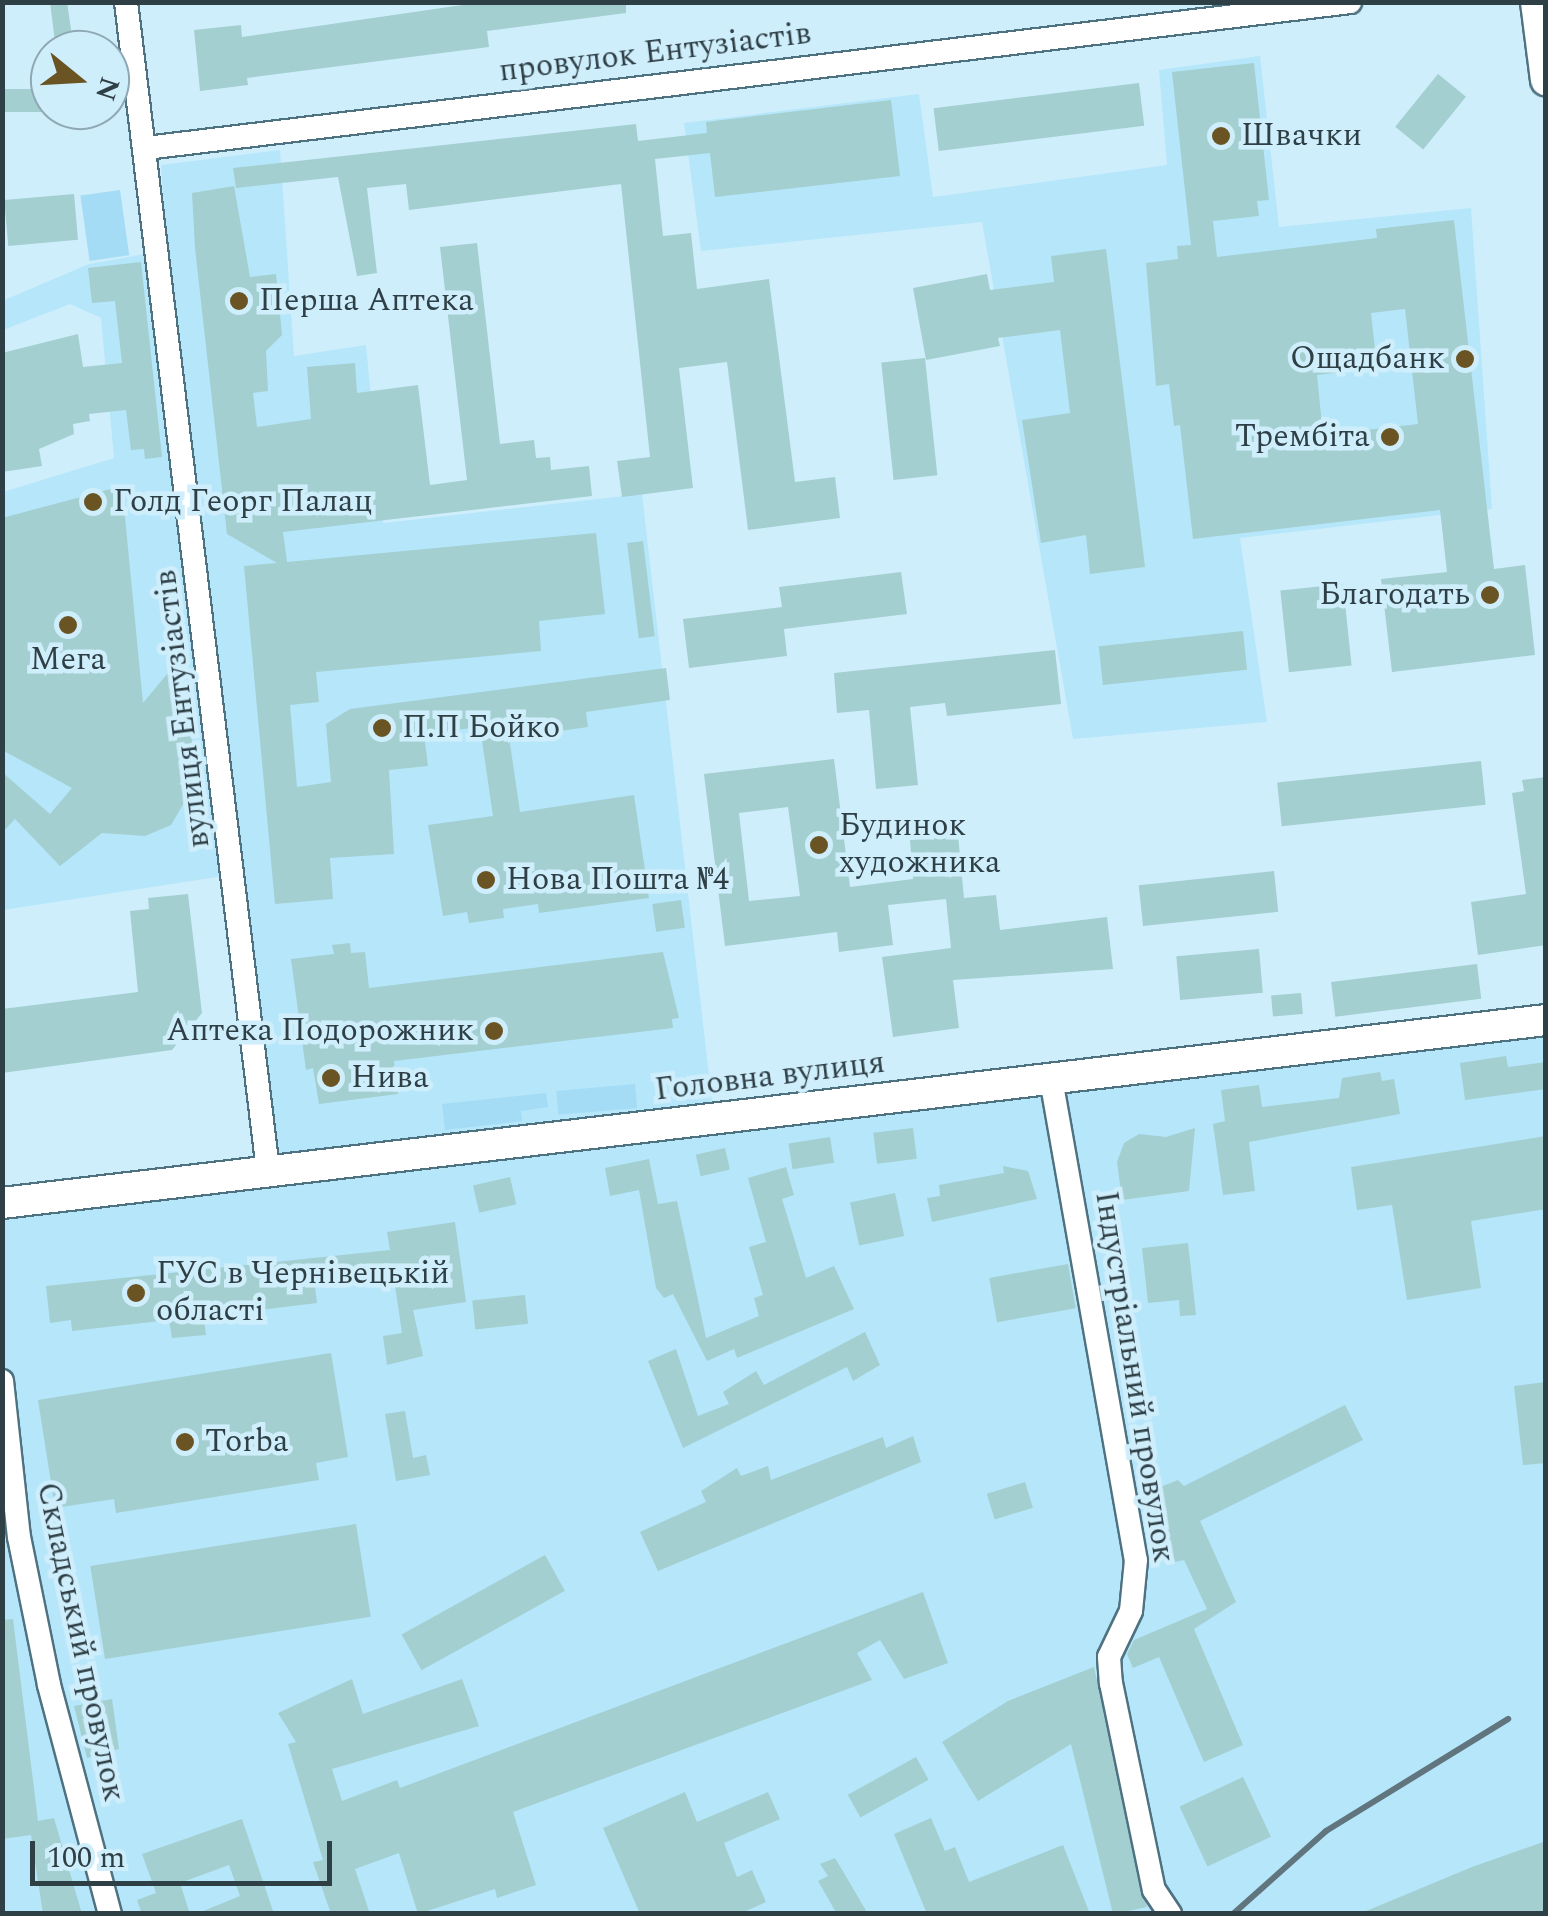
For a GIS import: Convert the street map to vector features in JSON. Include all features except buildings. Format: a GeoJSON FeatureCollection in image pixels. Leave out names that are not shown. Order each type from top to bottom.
{"type":"FeatureCollection","features":[{"type":"Feature","properties":{"kind":"main road"},"geometry":{"type":"LineString","coordinates":[[1536,2],[1546,80]]}},
{"type":"Feature","properties":{"kind":"main road","name":"Головна вулиця"},"geometry":{"type":"LineString","coordinates":[[2,1204],[1546,1020]]}},
{"type":"Feature","properties":{"kind":"street","name":"вулиця Ентузіастів"},"geometry":{"type":"LineString","coordinates":[[126,2],[232,849],[268,1170]]}},
{"type":"Feature","properties":{"kind":"street","name":"провулок Ентузіастів"},"geometry":{"type":"LineString","coordinates":[[146,148],[1350,2]]}},
{"type":"Feature","properties":{"kind":"street","name":"Індустріальний провулок"},"geometry":{"type":"LineString","coordinates":[[1051,1079],[1136,1560],[1131,1611],[1110,1657],[1111,1684],[1150,1873],[1170,1914]]}},
{"type":"Feature","properties":{"kind":"street","name":"Складський провулок"},"geometry":{"type":"LineString","coordinates":[[2,1380],[19,1537],[49,1685],[110,1914]]}},
{"type":"Feature","properties":{"kind":"shaded area"},"geometry":{"type":"Polygon","coordinates":[[[1260,56],[1279,227],[1471,208],[1492,509],[1240,538],[1267,722],[1073,739],[982,222],[701,251],[684,123],[919,94],[933,197],[1167,165],[1159,70],[1260,56]]]}},
{"type":"Feature","properties":{"kind":"shaded area"},"geometry":{"type":"Polygon","coordinates":[[[280,150],[294,356],[366,345],[383,523],[642,494],[713,1110],[281,1156],[272,1144],[243,873],[3,910],[3,492],[114,458],[101,318],[70,304],[3,330],[2,301],[89,264],[167,250],[161,165],[280,150]]]}},
{"type":"Feature","properties":{"kind":"shaded area"},"geometry":{"type":"Polygon","coordinates":[[[120,190],[129,255],[90,261],[80,196],[120,190]]]}},
{"type":"Feature","properties":{"kind":"shaded area"},"geometry":{"type":"Polygon","coordinates":[[[1545,1023],[1545,1913],[3,1913],[3,1208],[1545,1023]]]}},
{"type":"Feature","properties":{"kind":"shaded area"},"geometry":{"type":"Polygon","coordinates":[[[635,1084],[637,1108],[558,1115],[556,1091],[635,1084]]]}},
{"type":"Feature","properties":{"kind":"shaded area"},"geometry":{"type":"Polygon","coordinates":[[[546,1093],[548,1107],[521,1111],[522,1121],[445,1130],[442,1104],[546,1093]]]}},
{"type":"Feature","properties":{"kind":"railway"},"geometry":{"type":"LineString","coordinates":[[1233,1914],[1326,1831],[1508,1719]]}},
{"type":"Feature","properties":{"kind":"place","name":"Швачки"},"geometry":{"type":"Point","coordinates":[1221,136]}},
{"type":"Feature","properties":{"kind":"place","name":"Перша Аптека"},"geometry":{"type":"Point","coordinates":[239,301]}},
{"type":"Feature","properties":{"kind":"place","name":"Ощадбанк"},"geometry":{"type":"Point","coordinates":[1465,359]}},
{"type":"Feature","properties":{"kind":"place","name":"Трембіта"},"geometry":{"type":"Point","coordinates":[1390,437]}},
{"type":"Feature","properties":{"kind":"place","name":"Голд Георг Палац"},"geometry":{"type":"Point","coordinates":[93,502]}},
{"type":"Feature","properties":{"kind":"place","name":"Благодать"},"geometry":{"type":"Point","coordinates":[1490,595]}},
{"type":"Feature","properties":{"kind":"place","name":"Мега"},"geometry":{"type":"Point","coordinates":[68,625]}},
{"type":"Feature","properties":{"kind":"place","name":"П.П Бойко"},"geometry":{"type":"Point","coordinates":[382,728]}},
{"type":"Feature","properties":{"kind":"place","name":"Будинок художника"},"geometry":{"type":"Point","coordinates":[819,845]}},
{"type":"Feature","properties":{"kind":"place","name":"Нова Пошта №4"},"geometry":{"type":"Point","coordinates":[486,880]}},
{"type":"Feature","properties":{"kind":"place","name":"Аптека Подорожник"},"geometry":{"type":"Point","coordinates":[494,1031]}},
{"type":"Feature","properties":{"kind":"place","name":"Нива"},"geometry":{"type":"Point","coordinates":[331,1078]}},
{"type":"Feature","properties":{"kind":"place","name":"ГУС в Чернівецькій області"},"geometry":{"type":"Point","coordinates":[136,1293]}},
{"type":"Feature","properties":{"kind":"place","name":"Torba"},"geometry":{"type":"Point","coordinates":[185,1442]}}]}
